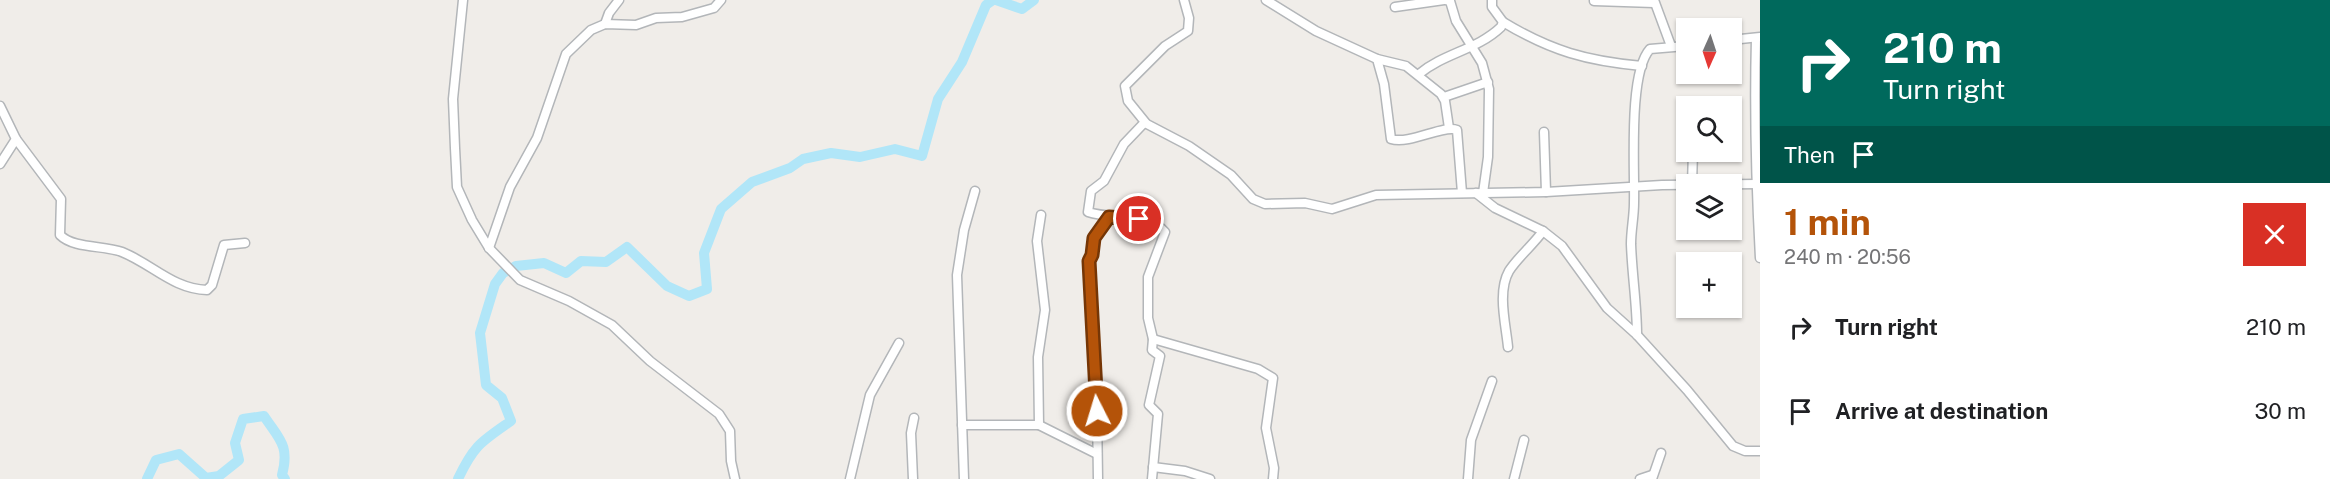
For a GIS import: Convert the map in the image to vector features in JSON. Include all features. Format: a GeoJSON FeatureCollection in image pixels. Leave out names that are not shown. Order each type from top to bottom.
{"type":"FeatureCollection","features":[{"type":"Feature","properties":{"kind":"street"},"geometry":{"type":"LineString","coordinates":[[463,0],[453,99],[457,187],[489,248],[515,276],[612,325],[650,361],[718,414],[730,431],[731,461],[735,479]]}},
{"type":"Feature","properties":{"kind":"street"},"geometry":{"type":"LineString","coordinates":[[605,24],[609,13],[619,0]]}},
{"type":"Feature","properties":{"kind":"street"},"geometry":{"type":"LineString","coordinates":[[489,248],[510,187],[537,138],[566,54],[591,30],[605,24],[636,25],[656,18],[682,17],[714,8],[721,0]]}},
{"type":"Feature","properties":{"kind":"street"},"geometry":{"type":"LineString","coordinates":[[1184,0],[1189,18],[1188,31],[1178,40],[1166,46],[1125,86],[1128,101],[1145,123],[1189,146],[1231,175],[1253,199],[1265,204],[1305,203],[1332,209],[1376,195],[1546,192],[1676,185]]}},
{"type":"Feature","properties":{"kind":"street"},"geometry":{"type":"LineString","coordinates":[[1266,0],[1316,32],[1377,59],[1400,63],[1419,74],[1444,97],[1449,128]]}},
{"type":"Feature","properties":{"kind":"street"},"geometry":{"type":"LineString","coordinates":[[1395,7],[1445,0],[1450,2],[1456,21],[1473,48],[1488,82],[1489,135],[1479,193]]}},
{"type":"Feature","properties":{"kind":"street"},"geometry":{"type":"LineString","coordinates":[[1492,0],[1492,7],[1503,22],[1556,51],[1592,60],[1642,66]]}},
{"type":"Feature","properties":{"kind":"street"},"geometry":{"type":"LineString","coordinates":[[1594,1],[1654,2],[1671,46]]}},
{"type":"Feature","properties":{"kind":"street"},"geometry":{"type":"LineString","coordinates":[[1419,74],[1437,62],[1473,48],[1496,33],[1503,22]]}},
{"type":"Feature","properties":{"kind":"street"},"geometry":{"type":"LineString","coordinates":[[1742,39],[1758,38],[1754,156],[1758,184],[1760,258]]}},
{"type":"Feature","properties":{"kind":"street"},"geometry":{"type":"LineString","coordinates":[[1638,335],[1631,245],[1635,118],[1642,66],[1650,49],[1676,46]]}},
{"type":"Feature","properties":{"kind":"street"},"geometry":{"type":"LineString","coordinates":[[1377,59],[1384,84],[1391,139],[1425,136],[1449,128],[1458,133],[1462,193]]}},
{"type":"Feature","properties":{"kind":"street"},"geometry":{"type":"LineString","coordinates":[[1444,97],[1488,82]]}},
{"type":"Feature","properties":{"kind":"street"},"geometry":{"type":"LineString","coordinates":[[0,105],[16,139],[57,191],[62,208],[60,235],[68,241],[123,252],[166,279],[197,290],[207,290],[212,285],[224,246],[233,242],[245,243]]}},
{"type":"Feature","properties":{"kind":"street"},"geometry":{"type":"LineString","coordinates":[[1145,123],[1124,144],[1104,181],[1090,194],[1087,211],[1109,217],[1149,221],[1165,232],[1148,277],[1148,318],[1153,339],[1152,350],[1160,356],[1149,405],[1158,414],[1152,479]]}},
{"type":"Feature","properties":{"kind":"street"},"geometry":{"type":"LineString","coordinates":[[1544,132],[1546,192]]}},
{"type":"Feature","properties":{"kind":"street"},"geometry":{"type":"LineString","coordinates":[[0,164],[16,139]]}},
{"type":"Feature","properties":{"kind":"street"},"geometry":{"type":"LineString","coordinates":[[1742,184],[1758,184]]}},
{"type":"Feature","properties":{"kind":"street"},"geometry":{"type":"LineString","coordinates":[[964,479],[957,275],[964,230],[975,190]]}},
{"type":"Feature","properties":{"kind":"street"},"geometry":{"type":"LineString","coordinates":[[1479,193],[1495,208],[1543,231],[1562,246],[1607,308],[1638,335],[1733,446],[1745,451],[1760,451]]}},
{"type":"Feature","properties":{"kind":"street"},"geometry":{"type":"LineString","coordinates":[[1039,425],[1038,357],[1045,310],[1037,241],[1041,215]]}},
{"type":"Feature","properties":{"kind":"street"},"geometry":{"type":"LineString","coordinates":[[1098,479],[1089,261],[1094,238],[1109,217]]}},
{"type":"Feature","properties":{"kind":"street"},"geometry":{"type":"LineString","coordinates":[[1508,347],[1504,309],[1506,279],[1511,269],[1529,251],[1543,231]]}},
{"type":"Feature","properties":{"kind":"street"},"geometry":{"type":"LineString","coordinates":[[1153,339],[1258,369],[1273,378],[1266,428],[1274,468],[1272,479]]}},
{"type":"Feature","properties":{"kind":"street"},"geometry":{"type":"LineString","coordinates":[[850,479],[870,395],[899,343]]}},
{"type":"Feature","properties":{"kind":"street"},"geometry":{"type":"LineString","coordinates":[[1468,479],[1471,440],[1492,381]]}},
{"type":"Feature","properties":{"kind":"street"},"geometry":{"type":"LineString","coordinates":[[913,479],[911,433],[914,418]]}},
{"type":"Feature","properties":{"kind":"street"},"geometry":{"type":"LineString","coordinates":[[962,425],[1039,425],[1097,454]]}},
{"type":"Feature","properties":{"kind":"street"},"geometry":{"type":"LineString","coordinates":[[1514,479],[1524,440]]}},
{"type":"Feature","properties":{"kind":"street"},"geometry":{"type":"LineString","coordinates":[[1640,479],[1652,477],[1661,453]]}},
{"type":"Feature","properties":{"kind":"street"},"geometry":{"type":"LineString","coordinates":[[1153,467],[1185,471],[1210,479]]}},
{"type":"Feature","properties":{"kind":"waterway"},"geometry":{"type":"LineString","coordinates":[[458,479],[479,445],[511,421],[502,398],[486,385],[480,333],[495,284],[503,273],[516,266],[544,263],[566,273],[581,261],[606,262],[627,247],[667,286],[689,296],[707,289],[704,253],[721,209],[752,182],[790,168],[803,159],[831,153],[860,157],[895,149],[922,156],[938,99],[962,62],[986,5],[993,0]]}},
{"type":"Feature","properties":{"kind":"waterway"},"geometry":{"type":"LineString","coordinates":[[996,0],[1022,9],[1034,0]]}},
{"type":"Feature","properties":{"kind":"waterway"},"geometry":{"type":"LineString","coordinates":[[147,479],[156,460],[179,454],[206,478],[219,476],[239,460],[235,443],[243,419],[264,416],[282,443],[285,456],[282,475],[285,479]]}},
{"type":"Feature","properties":{"kind":"route"},"geometry":{"type":"LineString","coordinates":[[1097,411],[1089,281],[1089,261],[1094,238],[1109,217],[1139,219]]}}]}
